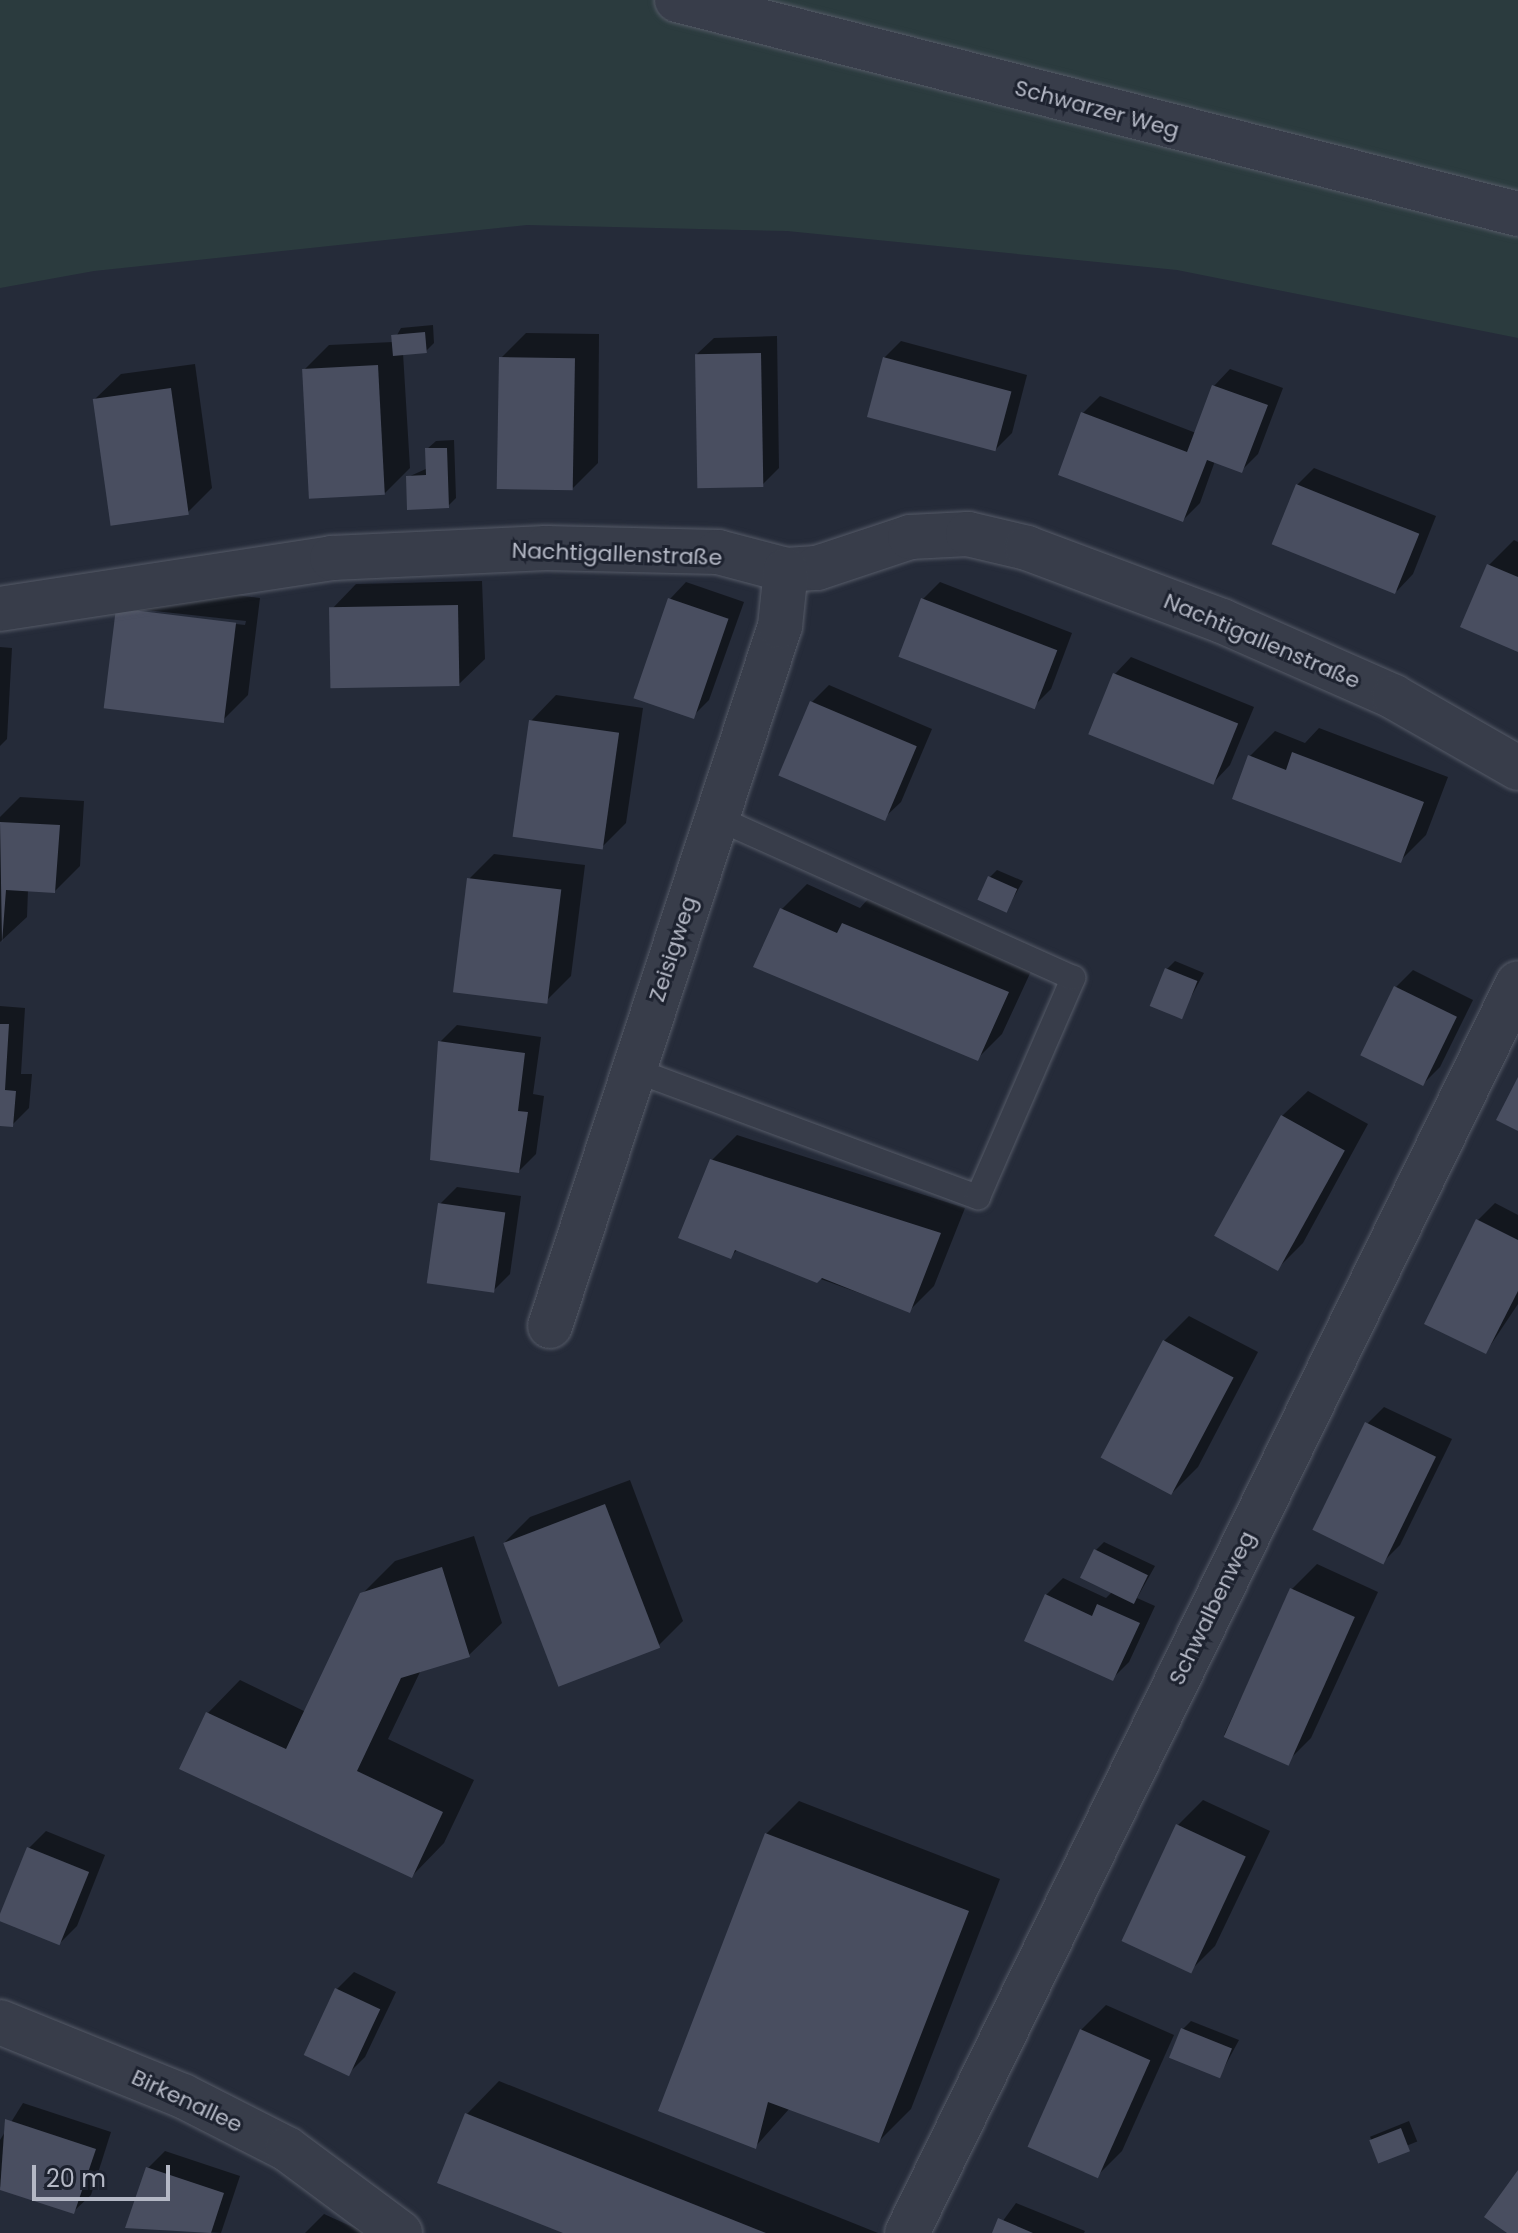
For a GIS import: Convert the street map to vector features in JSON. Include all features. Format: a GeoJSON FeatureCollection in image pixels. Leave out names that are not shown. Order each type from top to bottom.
{"type":"FeatureCollection","features":[{"type":"Feature","properties":{"kind":"street","name":"Schwarzer Weg"},"geometry":{"type":"LineString","coordinates":[[677,0],[1518,214]]}},
{"type":"Feature","properties":{"kind":"street","name":"Nachtigallenstraße"},"geometry":{"type":"LineString","coordinates":[[0,609],[347,557],[546,548],[718,552],[786,570],[817,568],[910,537],[968,534],[1027,548],[1394,697],[1518,768]]}},
{"type":"Feature","properties":{"kind":"street","name":"Zeisigweg"},"geometry":{"type":"LineString","coordinates":[[550,1326],[780,626],[786,570]]}},
{"type":"Feature","properties":{"kind":"street","name":"Schwalbenweg"},"geometry":{"type":"LineString","coordinates":[[907,2233],[1518,983]]}},
{"type":"Feature","properties":{"kind":"street","name":"Birkenallee"},"geometry":{"type":"LineString","coordinates":[[0,2022],[183,2096],[287,2149],[400,2233]]}},
{"type":"Feature","properties":{"kind":"lane"},"geometry":{"type":"LineString","coordinates":[[634,1070],[978,1197],[1073,978],[717,818]]}},
{"type":"Feature","properties":{"kind":"shaded area"},"geometry":{"type":"Polygon","coordinates":[[[0,0],[1518,0],[1518,338],[1177,270],[787,231],[527,225],[94,271],[0,288],[0,0]]]}},
{"type":"Feature","properties":{"kind":"building"},"geometry":{"type":"Polygon","coordinates":[[[425,332],[427,353],[393,356],[391,335],[425,332]]]}},
{"type":"Feature","properties":{"kind":"building"},"geometry":{"type":"Polygon","coordinates":[[[761,353],[763,487],[697,488],[695,354],[761,353]]]}},
{"type":"Feature","properties":{"kind":"building"},"geometry":{"type":"Polygon","coordinates":[[[499,357],[575,358],[573,490],[497,489],[499,357]]]}},
{"type":"Feature","properties":{"kind":"building"},"geometry":{"type":"Polygon","coordinates":[[[883,357],[1011,391],[995,451],[867,417],[883,357]]]}},
{"type":"Feature","properties":{"kind":"building"},"geometry":{"type":"Polygon","coordinates":[[[378,365],[385,495],[309,499],[302,369],[378,365]]]}},
{"type":"Feature","properties":{"kind":"building"},"geometry":{"type":"Polygon","coordinates":[[[1212,385],[1268,405],[1242,473],[1207,460],[1183,522],[1058,475],[1081,412],[1187,452],[1212,385]]]}},
{"type":"Feature","properties":{"kind":"building"},"geometry":{"type":"Polygon","coordinates":[[[171,388],[189,515],[111,526],[93,399],[171,388]]]}},
{"type":"Feature","properties":{"kind":"building"},"geometry":{"type":"Polygon","coordinates":[[[425,448],[447,448],[449,508],[407,510],[406,476],[426,475],[425,448]]]}},
{"type":"Feature","properties":{"kind":"building"},"geometry":{"type":"Polygon","coordinates":[[[1296,484],[1419,534],[1395,594],[1272,544],[1296,484]]]}},
{"type":"Feature","properties":{"kind":"building"},"geometry":{"type":"Polygon","coordinates":[[[1487,564],[1518,577],[1518,652],[1460,627],[1487,564]]]}},
{"type":"Feature","properties":{"kind":"building"},"geometry":{"type":"Polygon","coordinates":[[[668,598],[729,619],[694,719],[633,698],[668,598]]]}},
{"type":"Feature","properties":{"kind":"building"},"geometry":{"type":"Polygon","coordinates":[[[921,598],[1057,650],[1035,709],[898,657],[921,598]]]}},
{"type":"Feature","properties":{"kind":"building"},"geometry":{"type":"Polygon","coordinates":[[[458,605],[459,686],[330,688],[329,607],[458,605]]]}},
{"type":"Feature","properties":{"kind":"building"},"geometry":{"type":"Polygon","coordinates":[[[116,608],[236,623],[224,723],[104,708],[116,608]]]}},
{"type":"Feature","properties":{"kind":"building"},"geometry":{"type":"Polygon","coordinates":[[[1113,673],[1238,724],[1213,785],[1088,734],[1113,673]]]}},
{"type":"Feature","properties":{"kind":"building"},"geometry":{"type":"Polygon","coordinates":[[[810,701],[917,746],[885,821],[778,776],[810,701]]]}},
{"type":"Feature","properties":{"kind":"building"},"geometry":{"type":"Polygon","coordinates":[[[529,720],[619,733],[603,850],[513,837],[529,720]]]}},
{"type":"Feature","properties":{"kind":"building"},"geometry":{"type":"Polygon","coordinates":[[[1292,752],[1424,802],[1401,863],[1232,799],[1248,755],[1286,770],[1292,752]]]}},
{"type":"Feature","properties":{"kind":"building"},"geometry":{"type":"Polygon","coordinates":[[[0,822],[60,825],[55,893],[6,890],[2,943],[0,822]]]}},
{"type":"Feature","properties":{"kind":"building"},"geometry":{"type":"Polygon","coordinates":[[[988,876],[1017,889],[1007,913],[977,900],[988,876]]]}},
{"type":"Feature","properties":{"kind":"building"},"geometry":{"type":"Polygon","coordinates":[[[467,878],[561,890],[547,1004],[453,992],[467,878]]]}},
{"type":"Feature","properties":{"kind":"building"},"geometry":{"type":"Polygon","coordinates":[[[780,908],[837,933],[842,923],[1009,992],[978,1061],[753,967],[780,908]]]}},
{"type":"Feature","properties":{"kind":"building"},"geometry":{"type":"Polygon","coordinates":[[[1165,968],[1197,981],[1182,1019],[1150,1006],[1165,968]]]}},
{"type":"Feature","properties":{"kind":"building"},"geometry":{"type":"Polygon","coordinates":[[[1394,986],[1457,1017],[1423,1086],[1360,1055],[1394,986]]]}},
{"type":"Feature","properties":{"kind":"building"},"geometry":{"type":"Polygon","coordinates":[[[0,1024],[9,1024],[5,1090],[16,1091],[13,1127],[0,1126],[0,1024]]]}},
{"type":"Feature","properties":{"kind":"building"},"geometry":{"type":"Polygon","coordinates":[[[438,1041],[525,1053],[518,1111],[528,1112],[519,1173],[430,1160],[438,1041]]]}},
{"type":"Feature","properties":{"kind":"building"},"geometry":{"type":"Polygon","coordinates":[[[1518,1077],[1518,1131],[1496,1120],[1518,1077]]]}},
{"type":"Feature","properties":{"kind":"building"},"geometry":{"type":"Polygon","coordinates":[[[1281,1115],[1345,1150],[1278,1271],[1214,1236],[1281,1115]]]}},
{"type":"Feature","properties":{"kind":"building"},"geometry":{"type":"Polygon","coordinates":[[[710,1159],[941,1233],[910,1313],[822,1278],[817,1283],[735,1250],[731,1259],[678,1238],[710,1159]]]}},
{"type":"Feature","properties":{"kind":"building"},"geometry":{"type":"Polygon","coordinates":[[[438,1203],[505,1212],[494,1293],[427,1283],[438,1203]]]}},
{"type":"Feature","properties":{"kind":"building"},"geometry":{"type":"Polygon","coordinates":[[[1476,1219],[1518,1240],[1518,1291],[1486,1354],[1424,1324],[1476,1219]]]}},
{"type":"Feature","properties":{"kind":"building"},"geometry":{"type":"Polygon","coordinates":[[[1163,1340],[1234,1378],[1171,1495],[1101,1457],[1163,1340]]]}},
{"type":"Feature","properties":{"kind":"building"},"geometry":{"type":"Polygon","coordinates":[[[1365,1422],[1436,1457],[1383,1564],[1312,1530],[1365,1422]]]}},
{"type":"Feature","properties":{"kind":"building"},"geometry":{"type":"Polygon","coordinates":[[[605,1504],[660,1648],[558,1687],[503,1543],[605,1504]]]}},
{"type":"Feature","properties":{"kind":"building"},"geometry":{"type":"Polygon","coordinates":[[[1094,1549],[1148,1575],[1134,1604],[1080,1578],[1094,1549]]]}},
{"type":"Feature","properties":{"kind":"building"},"geometry":{"type":"Polygon","coordinates":[[[442,1567],[470,1657],[401,1678],[357,1771],[443,1812],[412,1878],[179,1769],[206,1712],[286,1749],[360,1593],[442,1567]]]}},
{"type":"Feature","properties":{"kind":"building"},"geometry":{"type":"Polygon","coordinates":[[[1290,1588],[1355,1617],[1289,1766],[1224,1737],[1290,1588]]]}},
{"type":"Feature","properties":{"kind":"building"},"geometry":{"type":"Polygon","coordinates":[[[1045,1594],[1092,1616],[1097,1604],[1140,1623],[1113,1681],[1024,1641],[1045,1594]]]}},
{"type":"Feature","properties":{"kind":"building"},"geometry":{"type":"Polygon","coordinates":[[[1176,1824],[1246,1857],[1191,1973],[1121,1941],[1176,1824]]]}},
{"type":"Feature","properties":{"kind":"building"},"geometry":{"type":"Polygon","coordinates":[[[765,1833],[969,1911],[879,2143],[768,2102],[756,2149],[658,2111],[765,1833]]]}},
{"type":"Feature","properties":{"kind":"building"},"geometry":{"type":"Polygon","coordinates":[[[27,1847],[89,1872],[60,1945],[0,1921],[0,1914],[27,1847]]]}},
{"type":"Feature","properties":{"kind":"building"},"geometry":{"type":"Polygon","coordinates":[[[335,1988],[380,2009],[349,2076],[304,2055],[335,1988]]]}},
{"type":"Feature","properties":{"kind":"building"},"geometry":{"type":"Polygon","coordinates":[[[1181,2028],[1232,2049],[1220,2078],[1169,2058],[1181,2028]]]}},
{"type":"Feature","properties":{"kind":"building"},"geometry":{"type":"Polygon","coordinates":[[[1080,2029],[1150,2060],[1098,2178],[1028,2147],[1080,2029]]]}},
{"type":"Feature","properties":{"kind":"building"},"geometry":{"type":"Polygon","coordinates":[[[465,2113],[766,2233],[563,2233],[437,2183],[465,2113]]]}},
{"type":"Feature","properties":{"kind":"building"},"geometry":{"type":"Polygon","coordinates":[[[5,2119],[96,2149],[74,2214],[0,2190],[5,2119]]]}},
{"type":"Feature","properties":{"kind":"building"},"geometry":{"type":"Polygon","coordinates":[[[1401,2128],[1410,2151],[1378,2164],[1369,2140],[1401,2128]]]}},
{"type":"Feature","properties":{"kind":"building"},"geometry":{"type":"Polygon","coordinates":[[[146,2167],[224,2193],[211,2233],[125,2228],[146,2167]]]}},
{"type":"Feature","properties":{"kind":"building"},"geometry":{"type":"Polygon","coordinates":[[[1518,2170],[1518,2233],[1507,2233],[1484,2217],[1518,2170]]]}},
{"type":"Feature","properties":{"kind":"building"},"geometry":{"type":"Polygon","coordinates":[[[998,2218],[1033,2233],[992,2233],[998,2218]]]}}]}
